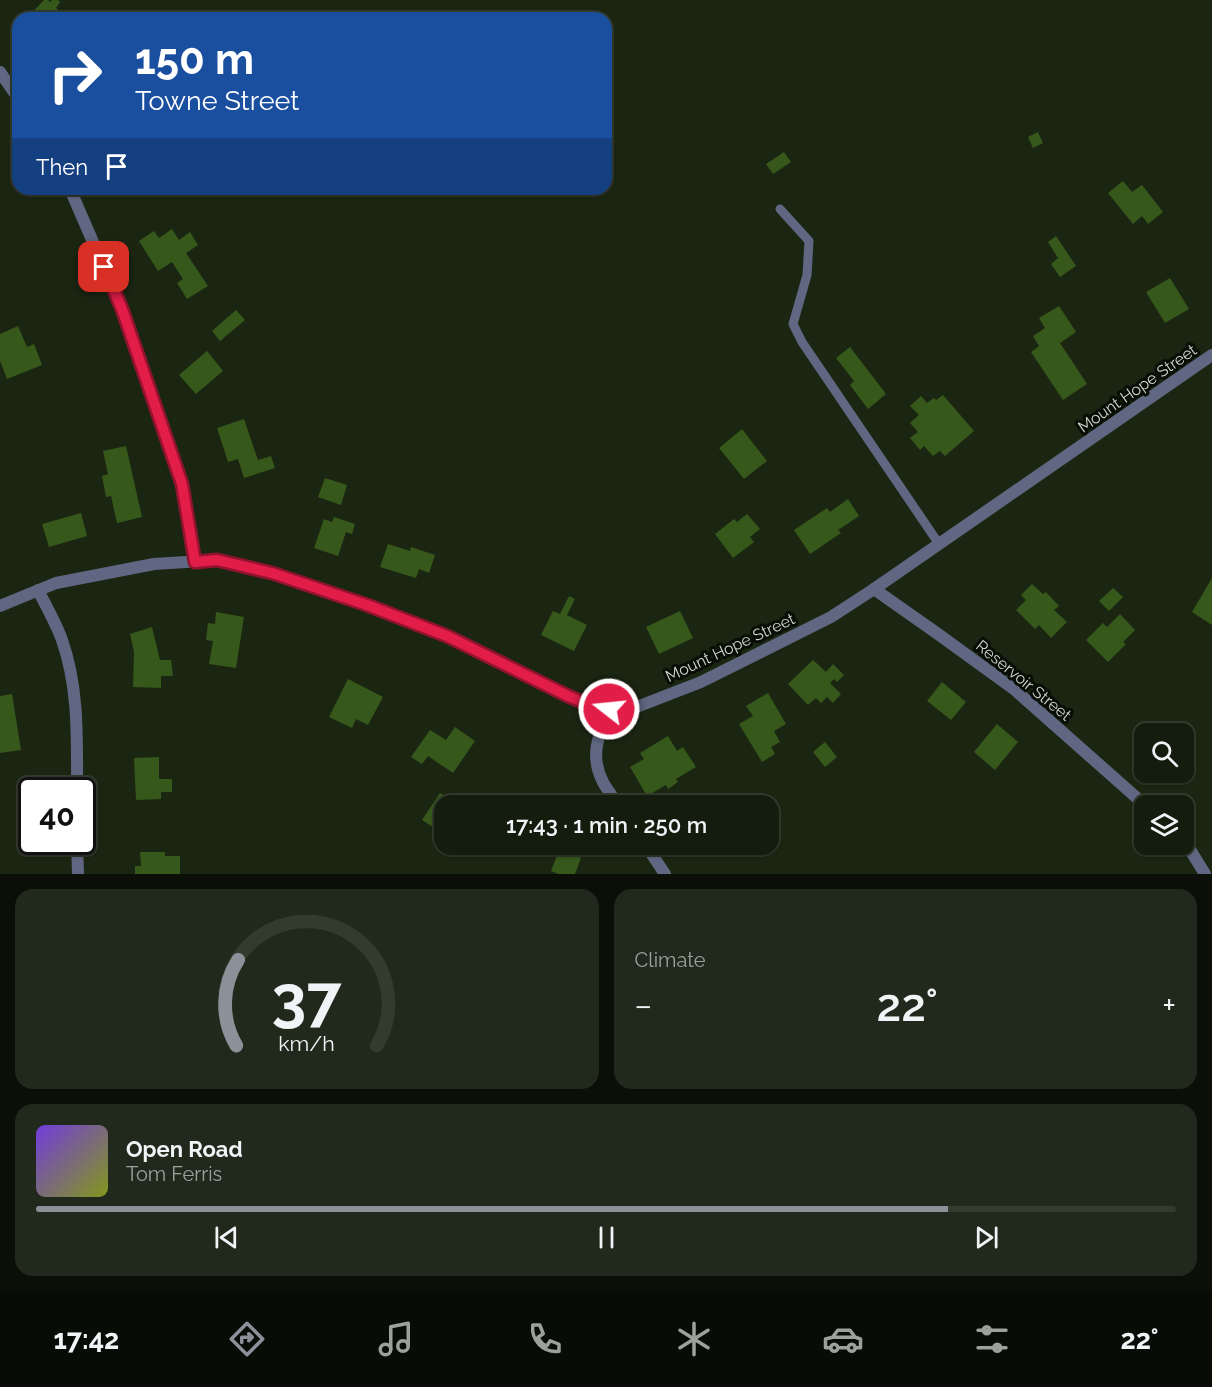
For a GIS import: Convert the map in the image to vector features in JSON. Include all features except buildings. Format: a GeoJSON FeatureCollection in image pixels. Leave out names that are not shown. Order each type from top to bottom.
{"type":"FeatureCollection","features":[{"type":"Feature","properties":{"kind":"street"},"geometry":{"type":"LineString","coordinates":[[0,72],[12,89]]}},
{"type":"Feature","properties":{"kind":"street"},"geometry":{"type":"LineString","coordinates":[[73,195],[122,309],[159,414],[182,484],[195,562]]}},
{"type":"Feature","properties":{"kind":"street","name":"Mount Hope Street"},"geometry":{"type":"LineString","coordinates":[[0,606],[56,583],[154,564],[217,560],[272,573],[367,605],[447,636],[592,706],[629,710],[701,682],[831,616],[874,589],[1212,355]]}},
{"type":"Feature","properties":{"kind":"street","name":"Reservoir Street"},"geometry":{"type":"LineString","coordinates":[[874,589],[1015,690],[1134,795]]}},
{"type":"Feature","properties":{"kind":"street"},"geometry":{"type":"LineString","coordinates":[[38,590],[62,639],[70,670],[77,715],[76,777]]}},
{"type":"Feature","properties":{"kind":"street"},"geometry":{"type":"LineString","coordinates":[[609,709],[597,740],[595,761],[603,782],[612,795]]}},
{"type":"Feature","properties":{"kind":"street"},"geometry":{"type":"LineString","coordinates":[[77,855],[78,874]]}},
{"type":"Feature","properties":{"kind":"street"},"geometry":{"type":"LineString","coordinates":[[652,855],[665,874]]}},
{"type":"Feature","properties":{"kind":"street"},"geometry":{"type":"LineString","coordinates":[[1193,855],[1205,874]]}},
{"type":"Feature","properties":{"kind":"lane"},"geometry":{"type":"LineString","coordinates":[[780,208],[809,241],[807,275],[793,324],[802,342],[939,544]]}},
{"type":"Feature","properties":{"kind":"route"},"geometry":{"type":"LineString","coordinates":[[104,267],[122,309],[182,484],[195,562],[217,560],[272,573],[367,605],[447,636],[568,696],[592,706],[609,709]]}}]}
